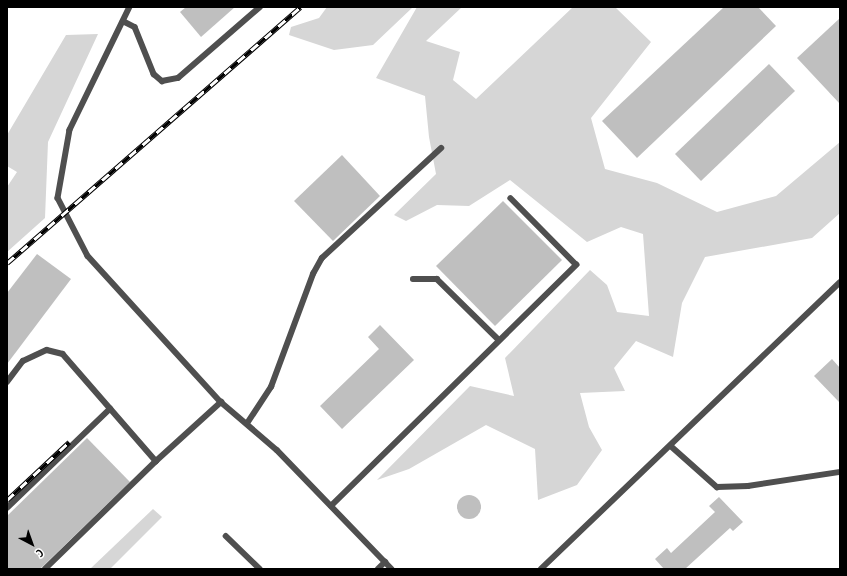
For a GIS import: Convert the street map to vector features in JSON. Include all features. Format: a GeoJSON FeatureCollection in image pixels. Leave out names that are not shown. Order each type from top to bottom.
{"type":"FeatureCollection","features":[{"type":"Feature","properties":{"kind":"lane"},"geometry":{"type":"LineString","coordinates":[[130,7],[70,130],[58,198],[88,256],[221,402],[248,422],[392,569]]}},
{"type":"Feature","properties":{"kind":"lane"},"geometry":{"type":"LineString","coordinates":[[123,21],[135,27],[154,74],[162,81],[178,78],[260,7]]}},
{"type":"Feature","properties":{"kind":"lane"},"geometry":{"type":"LineString","coordinates":[[248,422],[271,386],[313,274],[322,258],[441,148]]}},
{"type":"Feature","properties":{"kind":"lane"},"geometry":{"type":"LineString","coordinates":[[331,506],[576,265],[511,199]]}},
{"type":"Feature","properties":{"kind":"lane"},"geometry":{"type":"LineString","coordinates":[[413,279],[437,280],[499,340]]}},
{"type":"Feature","properties":{"kind":"lane"},"geometry":{"type":"LineString","coordinates":[[541,569],[671,446],[840,282]]}},
{"type":"Feature","properties":{"kind":"lane"},"geometry":{"type":"LineString","coordinates":[[7,382],[23,361],[47,350],[63,354],[156,461]]}},
{"type":"Feature","properties":{"kind":"lane"},"geometry":{"type":"LineString","coordinates":[[45,569],[156,461],[221,402]]}},
{"type":"Feature","properties":{"kind":"lane"},"geometry":{"type":"LineString","coordinates":[[7,508],[110,409]]}},
{"type":"Feature","properties":{"kind":"lane"},"geometry":{"type":"LineString","coordinates":[[671,446],[717,487],[748,486],[840,472]]}},
{"type":"Feature","properties":{"kind":"lane"},"geometry":{"type":"LineString","coordinates":[[226,536],[260,569]]}},
{"type":"Feature","properties":{"kind":"lane"},"geometry":{"type":"LineString","coordinates":[[378,569],[385,562]]}},
{"type":"Feature","properties":{"kind":"shaded area"},"geometry":{"type":"Polygon","coordinates":[[[327,7],[413,7],[373,45],[334,50],[289,35],[291,27],[319,18],[327,7]]]}},
{"type":"Feature","properties":{"kind":"shaded area"},"geometry":{"type":"Polygon","coordinates":[[[417,7],[462,7],[426,41],[460,52],[453,80],[476,99],[573,7],[615,7],[651,42],[591,118],[605,169],[657,183],[717,212],[776,196],[840,142],[840,213],[812,238],[705,257],[682,303],[673,357],[636,341],[614,368],[625,391],[580,393],[589,427],[602,450],[577,485],[538,500],[535,449],[486,425],[409,469],[377,480],[470,386],[514,396],[505,358],[590,270],[607,285],[617,312],[649,316],[643,234],[621,227],[587,242],[510,180],[469,206],[437,205],[406,221],[394,215],[436,174],[429,137],[425,96],[376,78],[417,7]]]}},
{"type":"Feature","properties":{"kind":"shaded area"},"geometry":{"type":"Polygon","coordinates":[[[98,34],[48,142],[45,218],[7,252],[7,187],[17,172],[7,166],[7,135],[66,35],[98,34]]]}},
{"type":"Feature","properties":{"kind":"shaded area"},"geometry":{"type":"Polygon","coordinates":[[[153,509],[162,517],[110,569],[90,569],[153,509]]]}},
{"type":"Feature","properties":{"kind":"building"},"geometry":{"type":"Polygon","coordinates":[[[186,7],[235,7],[201,37],[180,12],[186,7]]]}},
{"type":"Feature","properties":{"kind":"building"},"geometry":{"type":"Polygon","coordinates":[[[724,7],[758,7],[776,26],[637,158],[602,121],[724,7]]]}},
{"type":"Feature","properties":{"kind":"building"},"geometry":{"type":"Polygon","coordinates":[[[840,18],[840,104],[797,58],[840,18]]]}},
{"type":"Feature","properties":{"kind":"building"},"geometry":{"type":"Polygon","coordinates":[[[769,64],[795,91],[701,181],[675,154],[769,64]]]}},
{"type":"Feature","properties":{"kind":"building"},"geometry":{"type":"Polygon","coordinates":[[[342,155],[380,196],[333,241],[294,201],[342,155]]]}},
{"type":"Feature","properties":{"kind":"building"},"geometry":{"type":"Polygon","coordinates":[[[503,201],[562,260],[495,326],[436,266],[503,201]]]}},
{"type":"Feature","properties":{"kind":"building"},"geometry":{"type":"Polygon","coordinates":[[[37,254],[71,279],[7,364],[7,293],[37,254]]]}},
{"type":"Feature","properties":{"kind":"building"},"geometry":{"type":"Polygon","coordinates":[[[380,325],[414,360],[342,429],[320,406],[379,349],[368,337],[380,325]]]}},
{"type":"Feature","properties":{"kind":"building"},"geometry":{"type":"Polygon","coordinates":[[[832,359],[840,368],[840,403],[814,376],[832,359]]]}},
{"type":"Feature","properties":{"kind":"building"},"geometry":{"type":"Polygon","coordinates":[[[87,438],[130,482],[40,569],[7,569],[7,516],[87,438]]]}},
{"type":"Feature","properties":{"kind":"building"},"geometry":{"type":"Polygon","coordinates":[[[469,495],[474,496],[480,502],[480,512],[474,518],[469,519],[464,518],[458,512],[457,507],[458,502],[464,496],[469,495]]]}},
{"type":"Feature","properties":{"kind":"building"},"geometry":{"type":"Polygon","coordinates":[[[719,497],[743,522],[733,531],[730,528],[685,569],[664,569],[655,559],[667,548],[671,553],[715,512],[709,506],[719,497]]]}},
{"type":"Feature","properties":{"kind":"railway"},"geometry":{"type":"LineString","coordinates":[[7,263],[300,7]]}},
{"type":"Feature","properties":{"kind":"railway"},"geometry":{"type":"LineString","coordinates":[[7,500],[69,442]]}}]}
